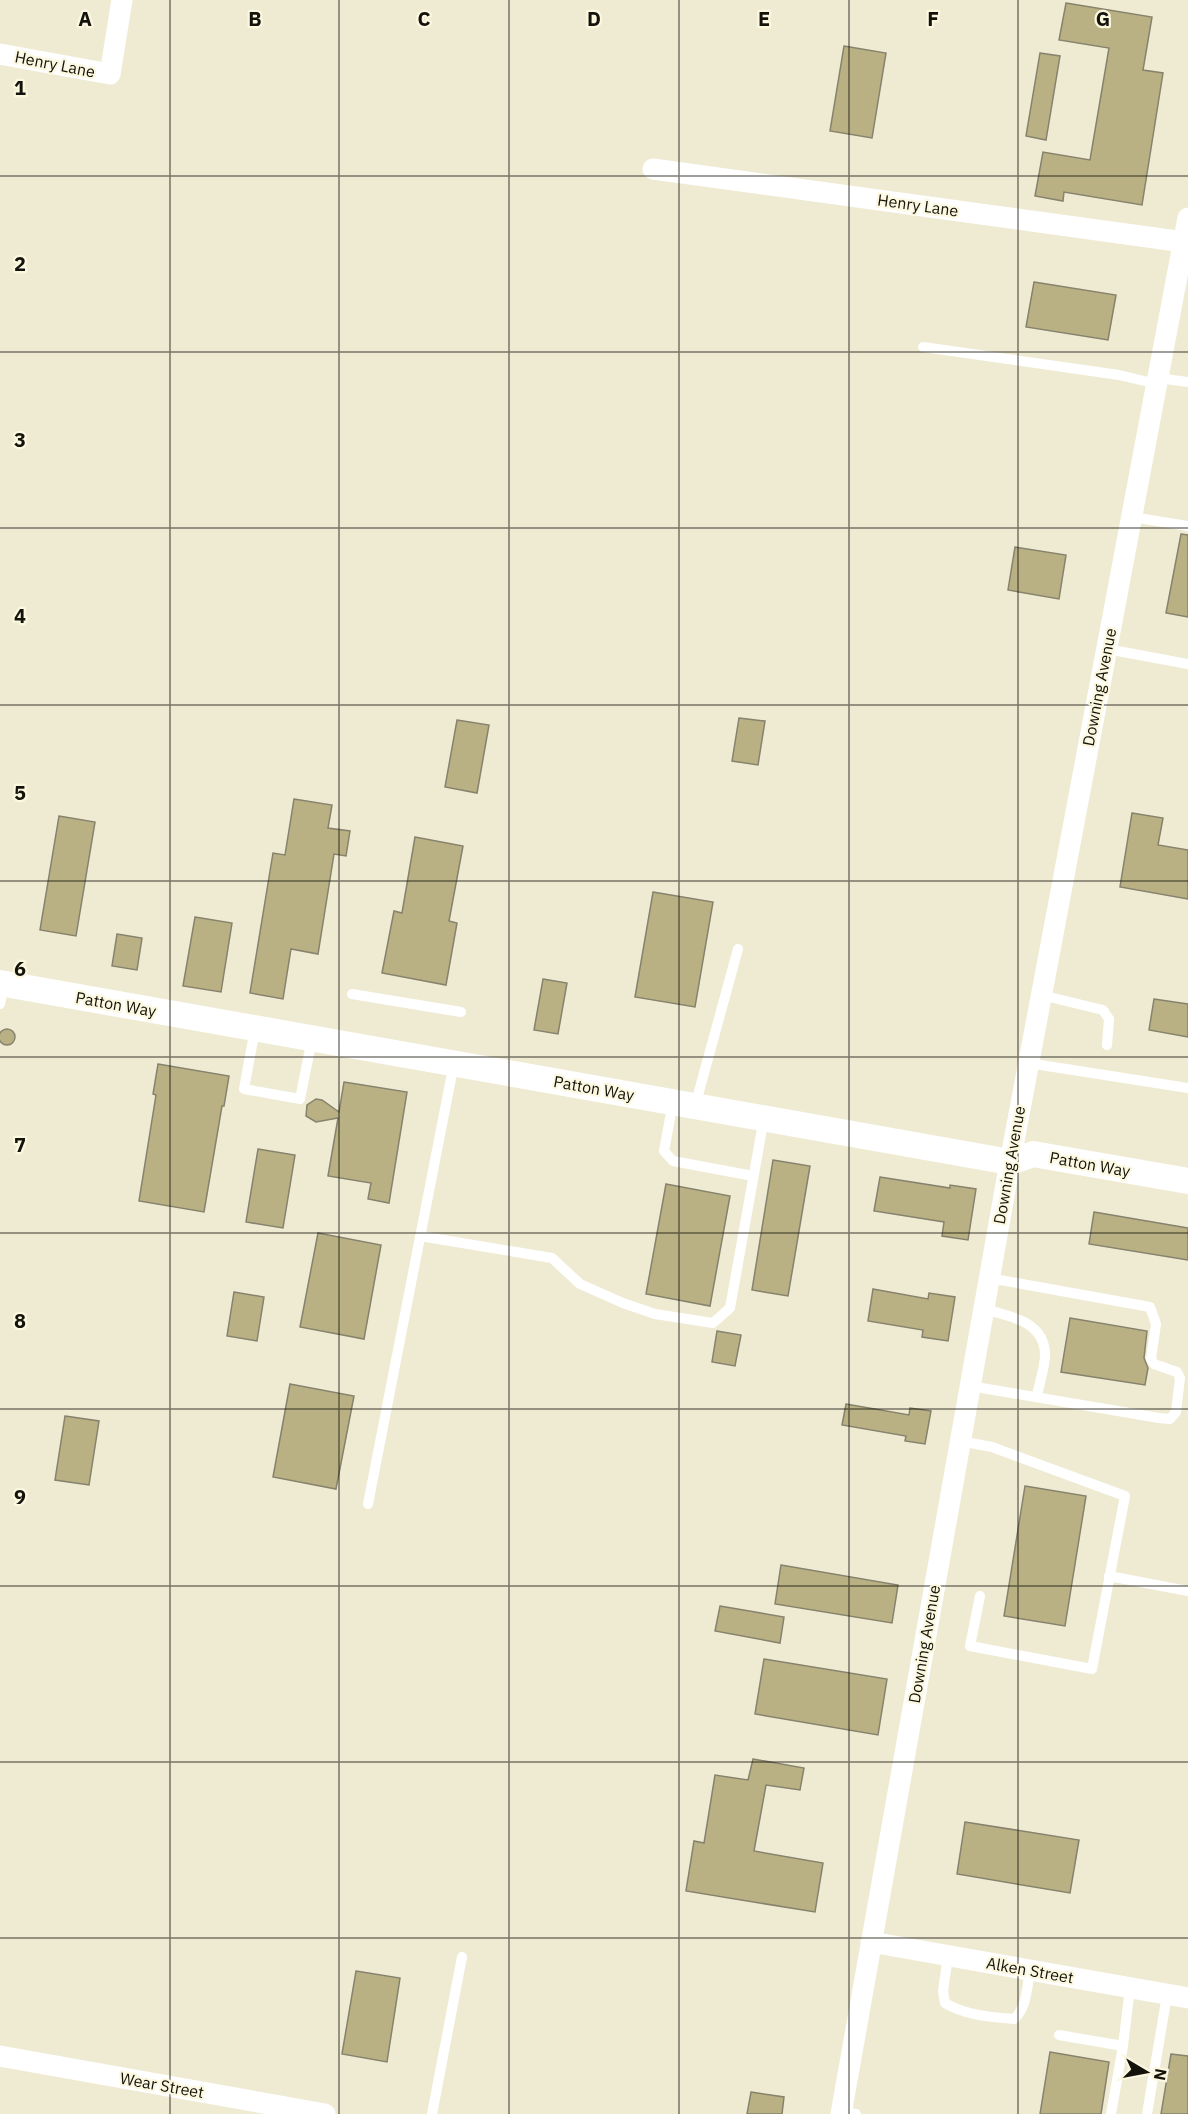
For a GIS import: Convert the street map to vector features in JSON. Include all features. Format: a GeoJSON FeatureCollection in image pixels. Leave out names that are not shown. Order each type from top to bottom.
{"type":"FeatureCollection","features":[{"type":"Feature","properties":{"kind":"street","name":"Henry Lane"},"geometry":{"type":"LineString","coordinates":[[0,54],[110,74],[122,0]]}},
{"type":"Feature","properties":{"kind":"street","name":"Henry Lane"},"geometry":{"type":"LineString","coordinates":[[653,169],[1184,242]]}},
{"type":"Feature","properties":{"kind":"street","name":"Downing Avenue"},"geometry":{"type":"LineString","coordinates":[[846,2113],[872,1942],[989,1278],[1188,218]]}},
{"type":"Feature","properties":{"kind":"street","name":"Patton Way"},"geometry":{"type":"LineString","coordinates":[[1,990],[255,1028],[1010,1162],[1033,1154],[1188,1181]]}},
{"type":"Feature","properties":{"kind":"street","name":"Alken Street"},"geometry":{"type":"LineString","coordinates":[[872,1942],[1188,1998]]}},
{"type":"Feature","properties":{"kind":"street","name":"Wear Street"},"geometry":{"type":"LineString","coordinates":[[0,2056],[325,2114]]}},
{"type":"Feature","properties":{"kind":"lane"},"geometry":{"type":"LineString","coordinates":[[923,347],[1157,381],[1188,382]]}},
{"type":"Feature","properties":{"kind":"lane"},"geometry":{"type":"LineString","coordinates":[[1132,517],[1188,526]]}},
{"type":"Feature","properties":{"kind":"lane"},"geometry":{"type":"LineString","coordinates":[[1107,649],[1188,664]]}},
{"type":"Feature","properties":{"kind":"lane"},"geometry":{"type":"LineString","coordinates":[[738,949],[684,1104],[664,1151],[673,1161],[753,1176]]}},
{"type":"Feature","properties":{"kind":"lane"},"geometry":{"type":"LineString","coordinates":[[352,994],[461,1012]]}},
{"type":"Feature","properties":{"kind":"lane"},"geometry":{"type":"LineString","coordinates":[[1041,995],[1103,1010],[1108,1019],[1107,1045]]}},
{"type":"Feature","properties":{"kind":"lane"},"geometry":{"type":"LineString","coordinates":[[255,1028],[244,1089],[300,1099],[312,1038]]}},
{"type":"Feature","properties":{"kind":"lane"},"geometry":{"type":"LineString","coordinates":[[368,1504],[454,1063]]}},
{"type":"Feature","properties":{"kind":"lane"},"geometry":{"type":"LineString","coordinates":[[1028,1063],[1188,1088]]}},
{"type":"Feature","properties":{"kind":"lane"},"geometry":{"type":"LineString","coordinates":[[420,1236],[552,1258],[580,1284],[623,1302],[655,1314],[713,1323],[730,1308],[764,1118]]}},
{"type":"Feature","properties":{"kind":"lane"},"geometry":{"type":"LineString","coordinates":[[970,1386],[1170,1419],[1176,1412],[1180,1378],[1177,1372],[1154,1364],[1151,1359],[1156,1324],[1150,1307],[989,1278]]}},
{"type":"Feature","properties":{"kind":"lane"},"geometry":{"type":"LineString","coordinates":[[984,1309],[1019,1318],[1031,1325],[1042,1341],[1045,1355],[1037,1396]]}},
{"type":"Feature","properties":{"kind":"lane"},"geometry":{"type":"LineString","coordinates":[[960,1441],[992,1447],[1125,1496],[1092,1668],[970,1646],[980,1596]]}},
{"type":"Feature","properties":{"kind":"lane"},"geometry":{"type":"LineString","coordinates":[[1109,1576],[1188,1591]]}},
{"type":"Feature","properties":{"kind":"lane"},"geometry":{"type":"LineString","coordinates":[[948,1956],[943,1990],[945,2003],[956,2010],[991,2016],[1014,2019],[1019,2014],[1024,2003],[1030,1970]]}},
{"type":"Feature","properties":{"kind":"lane"},"geometry":{"type":"LineString","coordinates":[[432,2114],[462,1957]]}},
{"type":"Feature","properties":{"kind":"lane"},"geometry":{"type":"LineString","coordinates":[[1111,2114],[1124,2046],[1130,1988]]}},
{"type":"Feature","properties":{"kind":"lane"},"geometry":{"type":"LineString","coordinates":[[1147,2114],[1167,1995]]}},
{"type":"Feature","properties":{"kind":"lane"},"geometry":{"type":"LineString","coordinates":[[1059,2035],[1124,2046]]}},
{"type":"Feature","properties":{"kind":"building"},"geometry":{"type":"Polygon","coordinates":[[[1066,3],[1152,17],[1143,70],[1163,73],[1142,205],[1064,192],[1063,201],[1035,196],[1043,152],[1090,160],[1109,48],[1059,40],[1066,3]]]}},
{"type":"Feature","properties":{"kind":"building"},"geometry":{"type":"Polygon","coordinates":[[[844,46],[886,53],[872,138],[830,131],[844,46]]]}},
{"type":"Feature","properties":{"kind":"building"},"geometry":{"type":"Polygon","coordinates":[[[1040,53],[1060,56],[1046,140],[1026,136],[1040,53]]]}},
{"type":"Feature","properties":{"kind":"building"},"geometry":{"type":"Polygon","coordinates":[[[1034,282],[1116,295],[1108,340],[1026,327],[1034,282]]]}},
{"type":"Feature","properties":{"kind":"building"},"geometry":{"type":"Polygon","coordinates":[[[1181,534],[1188,535],[1188,617],[1166,613],[1181,534]]]}},
{"type":"Feature","properties":{"kind":"building"},"geometry":{"type":"Polygon","coordinates":[[[1015,547],[1066,555],[1059,599],[1008,590],[1015,547]]]}},
{"type":"Feature","properties":{"kind":"building"},"geometry":{"type":"Polygon","coordinates":[[[739,718],[765,721],[758,765],[732,761],[739,718]]]}},
{"type":"Feature","properties":{"kind":"building"},"geometry":{"type":"Polygon","coordinates":[[[457,720],[489,725],[477,793],[445,787],[457,720]]]}},
{"type":"Feature","properties":{"kind":"building"},"geometry":{"type":"Polygon","coordinates":[[[294,799],[332,805],[328,828],[350,831],[346,856],[334,854],[318,954],[291,949],[283,999],[250,993],[273,853],[285,855],[294,799]]]}},
{"type":"Feature","properties":{"kind":"building"},"geometry":{"type":"Polygon","coordinates":[[[1132,813],[1163,818],[1158,845],[1188,850],[1188,899],[1120,887],[1132,813]]]}},
{"type":"Feature","properties":{"kind":"building"},"geometry":{"type":"Polygon","coordinates":[[[59,816],[95,822],[76,936],[40,930],[59,816]]]}},
{"type":"Feature","properties":{"kind":"building"},"geometry":{"type":"Polygon","coordinates":[[[415,837],[463,846],[449,921],[457,923],[446,985],[382,973],[394,911],[402,913],[415,837]]]}},
{"type":"Feature","properties":{"kind":"building"},"geometry":{"type":"Polygon","coordinates":[[[653,892],[713,902],[695,1007],[635,997],[653,892]]]}},
{"type":"Feature","properties":{"kind":"building"},"geometry":{"type":"Polygon","coordinates":[[[195,917],[232,923],[221,992],[183,986],[195,917]]]}},
{"type":"Feature","properties":{"kind":"building"},"geometry":{"type":"Polygon","coordinates":[[[117,934],[142,938],[137,970],[112,966],[117,934]]]}},
{"type":"Feature","properties":{"kind":"building"},"geometry":{"type":"Polygon","coordinates":[[[543,979],[567,983],[558,1034],[534,1030],[543,979]]]}},
{"type":"Feature","properties":{"kind":"building"},"geometry":{"type":"Polygon","coordinates":[[[1154,999],[1188,1004],[1188,1037],[1149,1030],[1154,999]]]}},
{"type":"Feature","properties":{"kind":"building"},"geometry":{"type":"Polygon","coordinates":[[[7,1029],[15,1037],[7,1045],[-1,1037],[7,1029]]]}},
{"type":"Feature","properties":{"kind":"building"},"geometry":{"type":"Polygon","coordinates":[[[158,1064],[229,1076],[204,1212],[139,1201],[156,1095],[153,1094],[158,1064]]]}},
{"type":"Feature","properties":{"kind":"building"},"geometry":{"type":"Polygon","coordinates":[[[344,1082],[407,1092],[389,1203],[368,1199],[371,1183],[328,1176],[338,1118],[316,1122],[306,1116],[307,1105],[316,1099],[322,1100],[339,1112],[344,1082]]]}},
{"type":"Feature","properties":{"kind":"building"},"geometry":{"type":"Polygon","coordinates":[[[258,1149],[295,1155],[283,1228],[246,1222],[258,1149]]]}},
{"type":"Feature","properties":{"kind":"building"},"geometry":{"type":"Polygon","coordinates":[[[773,1160],[810,1166],[788,1296],[752,1290],[773,1160]]]}},
{"type":"Feature","properties":{"kind":"building"},"geometry":{"type":"Polygon","coordinates":[[[880,1177],[950,1188],[950,1185],[976,1189],[968,1240],[942,1236],[944,1222],[874,1211],[880,1177]]]}},
{"type":"Feature","properties":{"kind":"building"},"geometry":{"type":"Polygon","coordinates":[[[666,1184],[730,1196],[710,1306],[646,1294],[666,1184]]]}},
{"type":"Feature","properties":{"kind":"building"},"geometry":{"type":"Polygon","coordinates":[[[1094,1212],[1188,1228],[1188,1260],[1089,1244],[1094,1212]]]}},
{"type":"Feature","properties":{"kind":"building"},"geometry":{"type":"Polygon","coordinates":[[[318,1233],[381,1245],[364,1339],[300,1327],[318,1233]]]}},
{"type":"Feature","properties":{"kind":"building"},"geometry":{"type":"Polygon","coordinates":[[[873,1289],[928,1299],[929,1293],[955,1297],[948,1341],[922,1337],[923,1330],[868,1321],[873,1289]]]}},
{"type":"Feature","properties":{"kind":"building"},"geometry":{"type":"Polygon","coordinates":[[[234,1292],[264,1297],[257,1341],[227,1336],[234,1292]]]}},
{"type":"Feature","properties":{"kind":"building"},"geometry":{"type":"Polygon","coordinates":[[[1070,1318],[1147,1331],[1144,1358],[1148,1368],[1145,1385],[1061,1372],[1070,1318]]]}},
{"type":"Feature","properties":{"kind":"building"},"geometry":{"type":"Polygon","coordinates":[[[717,1331],[741,1335],[735,1366],[712,1362],[717,1331]]]}},
{"type":"Feature","properties":{"kind":"building"},"geometry":{"type":"Polygon","coordinates":[[[290,1384],[354,1396],[336,1489],[273,1477],[290,1384]]]}},
{"type":"Feature","properties":{"kind":"building"},"geometry":{"type":"Polygon","coordinates":[[[846,1404],[909,1415],[910,1408],[931,1411],[925,1444],[905,1441],[906,1436],[842,1425],[846,1404]]]}},
{"type":"Feature","properties":{"kind":"building"},"geometry":{"type":"Polygon","coordinates":[[[65,1416],[99,1421],[89,1485],[55,1480],[65,1416]]]}},
{"type":"Feature","properties":{"kind":"building"},"geometry":{"type":"Polygon","coordinates":[[[1025,1486],[1086,1496],[1065,1626],[1004,1616],[1025,1486]]]}},
{"type":"Feature","properties":{"kind":"building"},"geometry":{"type":"Polygon","coordinates":[[[781,1565],[898,1585],[892,1623],[775,1604],[781,1565]]]}},
{"type":"Feature","properties":{"kind":"building"},"geometry":{"type":"Polygon","coordinates":[[[720,1606],[784,1617],[780,1643],[715,1631],[720,1606]]]}},
{"type":"Feature","properties":{"kind":"building"},"geometry":{"type":"Polygon","coordinates":[[[764,1659],[887,1679],[878,1735],[755,1714],[764,1659]]]}},
{"type":"Feature","properties":{"kind":"building"},"geometry":{"type":"Polygon","coordinates":[[[753,1759],[804,1768],[800,1790],[766,1785],[754,1851],[823,1863],[815,1912],[686,1891],[694,1841],[704,1843],[715,1775],[748,1780],[753,1759]]]}},
{"type":"Feature","properties":{"kind":"building"},"geometry":{"type":"Polygon","coordinates":[[[965,1822],[1079,1840],[1070,1893],[957,1874],[965,1822]]]}},
{"type":"Feature","properties":{"kind":"building"},"geometry":{"type":"Polygon","coordinates":[[[356,1971],[400,1978],[387,2062],[342,2054],[356,1971]]]}},
{"type":"Feature","properties":{"kind":"building"},"geometry":{"type":"Polygon","coordinates":[[[1050,2052],[1109,2062],[1101,2114],[1040,2114],[1050,2052]]]}},
{"type":"Feature","properties":{"kind":"building"},"geometry":{"type":"Polygon","coordinates":[[[1171,2054],[1188,2056],[1188,2114],[1161,2114],[1171,2054]]]}},
{"type":"Feature","properties":{"kind":"building"},"geometry":{"type":"Polygon","coordinates":[[[751,2092],[784,2097],[782,2114],[747,2114],[751,2092]]]}}]}
